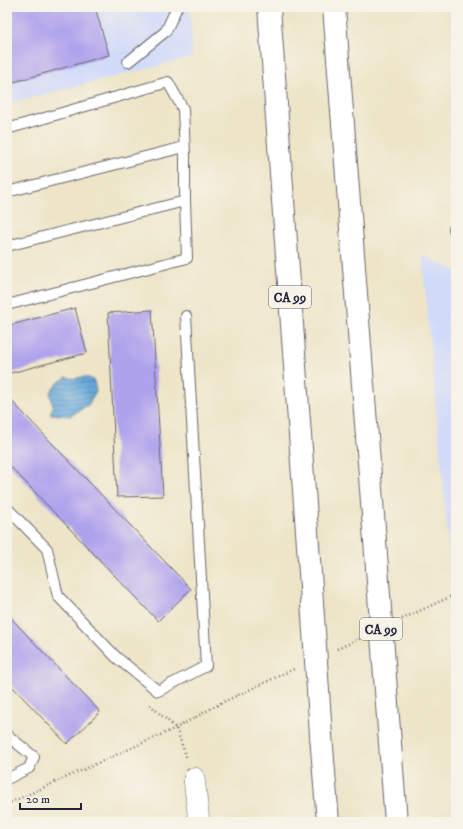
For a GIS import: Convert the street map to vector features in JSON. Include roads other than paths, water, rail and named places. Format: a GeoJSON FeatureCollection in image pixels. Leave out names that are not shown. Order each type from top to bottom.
{"type":"FeatureCollection","features":[{"type":"Feature","properties":{"kind":"highway","name":"CA 99"},"geometry":{"type":"LineString","coordinates":[[269,7],[328,822]]}},
{"type":"Feature","properties":{"kind":"highway","name":"CA 99"},"geometry":{"type":"LineString","coordinates":[[334,7],[396,822]]}},
{"type":"Feature","properties":{"kind":"street"},"geometry":{"type":"LineString","coordinates":[[194,778],[199,822]]}},
{"type":"Feature","properties":{"kind":"lane"},"geometry":{"type":"LineString","coordinates":[[128,62],[166,31],[177,7]]}},
{"type":"Feature","properties":{"kind":"lane"},"geometry":{"type":"LineString","coordinates":[[7,129],[168,82],[183,109],[184,201],[187,258],[7,305]]}},
{"type":"Feature","properties":{"kind":"lane"},"geometry":{"type":"LineString","coordinates":[[7,192],[184,147]]}},
{"type":"Feature","properties":{"kind":"lane"},"geometry":{"type":"LineString","coordinates":[[7,246],[184,201]]}},
{"type":"Feature","properties":{"kind":"lane"},"geometry":{"type":"LineString","coordinates":[[7,508],[47,549],[58,596],[116,657],[158,691],[206,666],[186,316]]}},
{"type":"Feature","properties":{"kind":"lane"},"geometry":{"type":"LineString","coordinates":[[7,735],[34,757],[29,768],[7,779]]}},
{"type":"Feature","properties":{"kind":"water"},"geometry":{"type":"Polygon","coordinates":[[[67,377],[89,378],[94,381],[96,391],[88,405],[70,416],[50,414],[53,407],[50,392],[60,381],[67,377]]]}}]}
